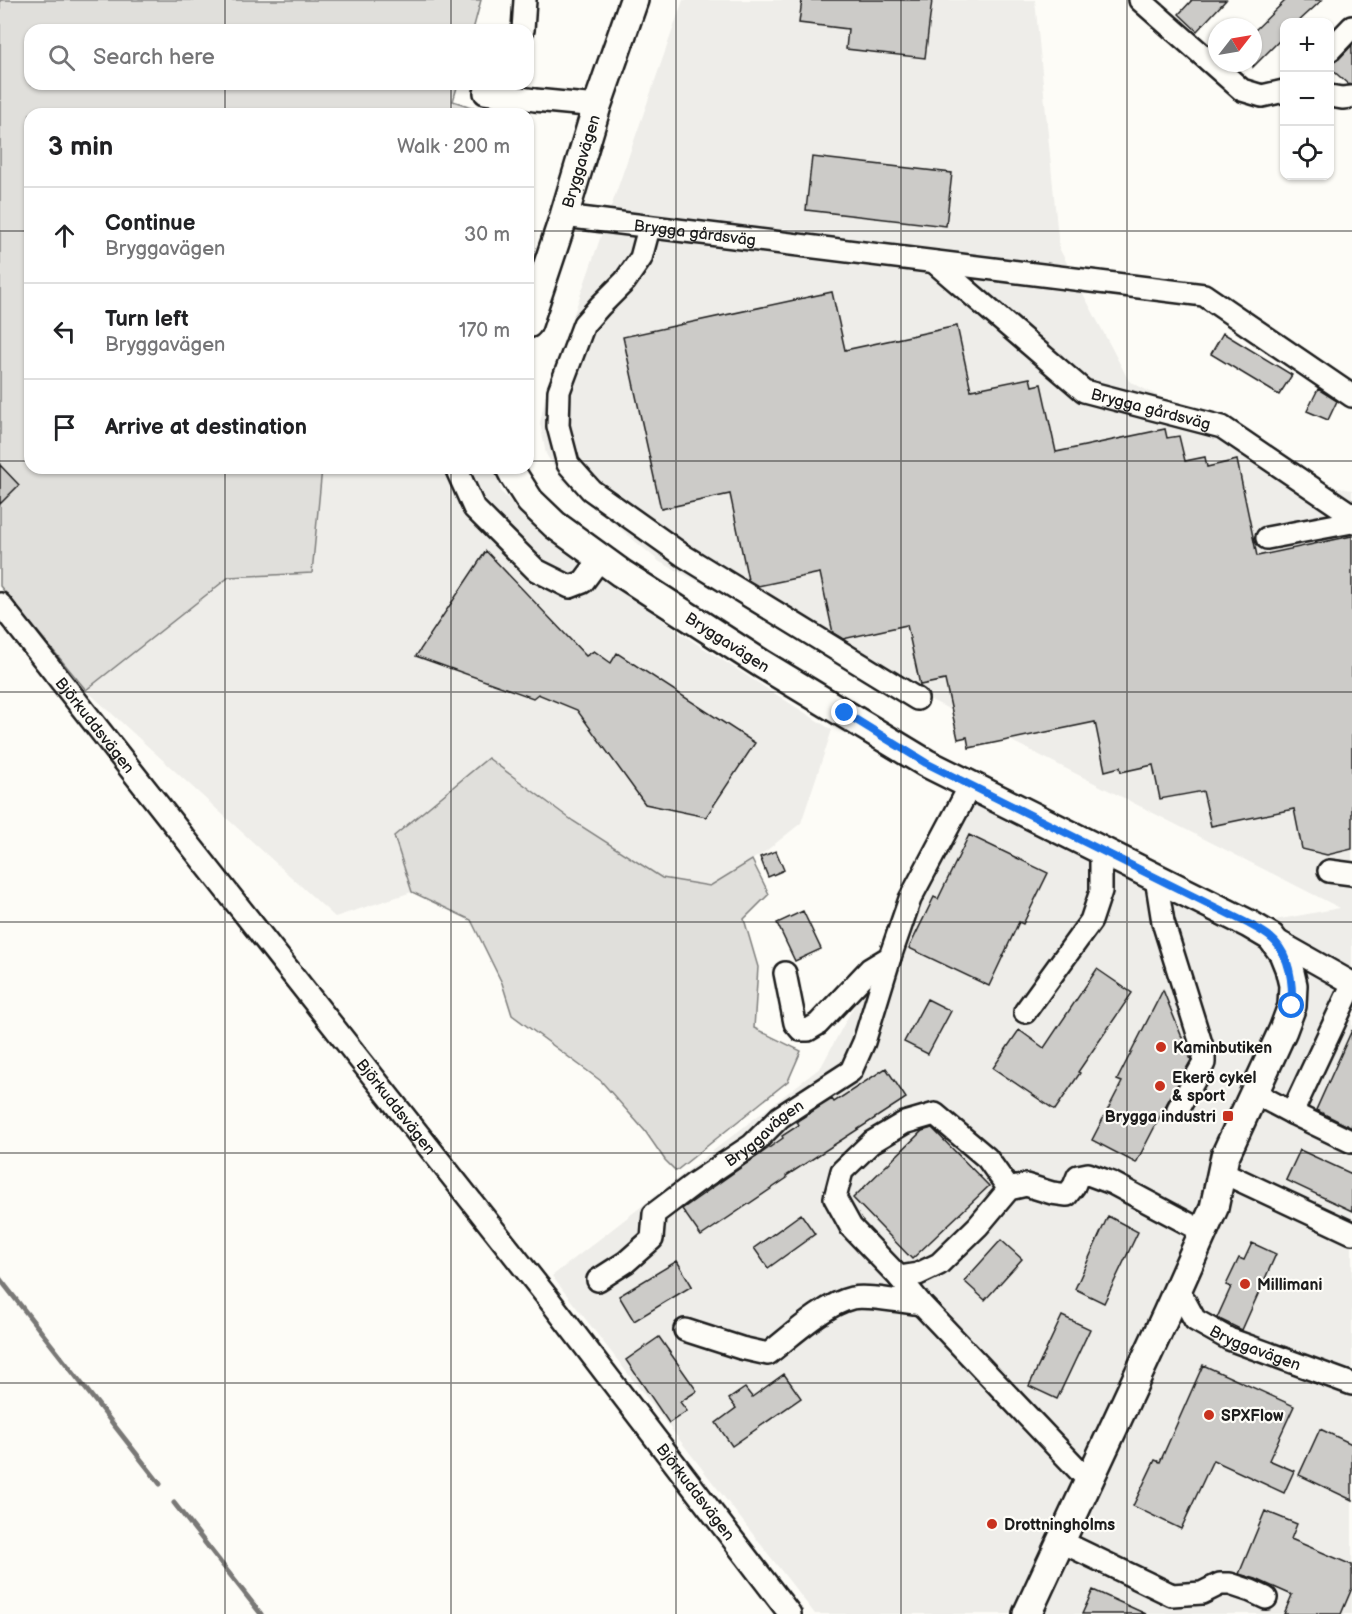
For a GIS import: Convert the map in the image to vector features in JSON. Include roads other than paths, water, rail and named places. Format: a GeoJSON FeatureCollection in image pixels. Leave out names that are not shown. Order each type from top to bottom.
{"type":"FeatureCollection","features":[{"type":"Feature","properties":{"kind":"main road","name":"Bryggavägen"},"geometry":{"type":"LineString","coordinates":[[534,306],[597,106],[634,0]]}},
{"type":"Feature","properties":{"kind":"main road","name":"Bryggavägen"},"geometry":{"type":"LineString","coordinates":[[513,474],[530,501],[555,525],[762,664],[926,763],[1249,924],[1271,937],[1283,953],[1293,986],[1292,1006],[1283,1030],[1225,1156],[1214,1208],[1204,1232],[1027,1614]]}},
{"type":"Feature","properties":{"kind":"street"},"geometry":{"type":"LineString","coordinates":[[523,24],[525,0]]}},
{"type":"Feature","properties":{"kind":"street"},"geometry":{"type":"LineString","coordinates":[[1140,0],[1242,90],[1262,96],[1280,92]]}},
{"type":"Feature","properties":{"kind":"street"},"geometry":{"type":"LineString","coordinates":[[1334,45],[1352,27]]}},
{"type":"Feature","properties":{"kind":"street"},"geometry":{"type":"LineString","coordinates":[[485,93],[520,91],[597,106]]}},
{"type":"Feature","properties":{"kind":"street"},"geometry":{"type":"LineString","coordinates":[[1334,97],[1352,97]]}},
{"type":"Feature","properties":{"kind":"street","name":"Brygga gårdsväg"},"geometry":{"type":"LineString","coordinates":[[564,216],[1204,295],[1352,396]]}},
{"type":"Feature","properties":{"kind":"street"},"geometry":{"type":"LineString","coordinates":[[649,228],[641,258],[625,281],[585,324],[559,391],[558,426],[568,464],[591,490],[684,556],[917,699]]}},
{"type":"Feature","properties":{"kind":"street","name":"Brygga gårdsväg"},"geometry":{"type":"LineString","coordinates":[[934,262],[1084,391],[1222,427],[1352,515]]}},
{"type":"Feature","properties":{"kind":"street"},"geometry":{"type":"LineString","coordinates":[[459,474],[474,508],[536,570],[570,587],[583,582],[601,558]]}},
{"type":"Feature","properties":{"kind":"street"},"geometry":{"type":"LineString","coordinates":[[1266,538],[1352,522]]}},
{"type":"Feature","properties":{"kind":"street","name":"Björkuddsvägen"},"geometry":{"type":"LineString","coordinates":[[0,604],[547,1297],[790,1614]]}},
{"type":"Feature","properties":{"kind":"street","name":"Bryggavägen"},"geometry":{"type":"LineString","coordinates":[[598,1280],[626,1262],[651,1239],[654,1214],[752,1145],[780,1117],[851,1071],[864,1042],[910,899],[970,786]]}},
{"type":"Feature","properties":{"kind":"street"},"geometry":{"type":"LineString","coordinates":[[1025,1012],[1091,921],[1101,891],[1101,851]]}},
{"type":"Feature","properties":{"kind":"street"},"geometry":{"type":"LineString","coordinates":[[1329,871],[1352,874]]}},
{"type":"Feature","properties":{"kind":"street"},"geometry":{"type":"LineString","coordinates":[[1156,878],[1163,922],[1204,1053],[1204,1063],[1178,1109]]}},
{"type":"Feature","properties":{"kind":"street","name":"Bryggavägen"},"geometry":{"type":"LineString","coordinates":[[1271,937],[1352,984],[1292,1113]]}},
{"type":"Feature","properties":{"kind":"street"},"geometry":{"type":"LineString","coordinates":[[785,974],[795,1023],[801,1030],[808,1030],[818,1024],[870,969],[890,957]]}},
{"type":"Feature","properties":{"kind":"street"},"geometry":{"type":"LineString","coordinates":[[1254,1093],[1352,1142]]}},
{"type":"Feature","properties":{"kind":"street"},"geometry":{"type":"LineString","coordinates":[[1009,1189],[987,1158],[935,1114],[904,1123],[872,1143],[842,1171],[835,1198],[851,1227],[1089,1481]]}},
{"type":"Feature","properties":{"kind":"street"},"geometry":{"type":"LineString","coordinates":[[1222,1172],[1352,1233]]}},
{"type":"Feature","properties":{"kind":"street"},"geometry":{"type":"LineString","coordinates":[[899,1277],[918,1274],[939,1264],[978,1226],[1009,1189],[1026,1185],[1067,1195],[1078,1176],[1088,1174],[1204,1232]]}},
{"type":"Feature","properties":{"kind":"street","name":"Bryggavägen"},"geometry":{"type":"LineString","coordinates":[[1178,1289],[1195,1320],[1229,1339],[1352,1384]]}},
{"type":"Feature","properties":{"kind":"street"},"geometry":{"type":"LineString","coordinates":[[684,1330],[768,1354],[831,1306],[853,1298],[921,1304]]}},
{"type":"Feature","properties":{"kind":"street"},"geometry":{"type":"LineString","coordinates":[[1060,1541],[1172,1595],[1202,1593],[1220,1584],[1230,1584],[1251,1590],[1266,1598]]}},
{"type":"Feature","properties":{"kind":"waterway"},"geometry":{"type":"LineString","coordinates":[[0,1279],[160,1484]]}},
{"type":"Feature","properties":{"kind":"waterway"},"geometry":{"type":"LineString","coordinates":[[174,1503],[261,1614]]}},
{"type":"Feature","properties":{"kind":"place","name":"Kaminbutiken"},"geometry":{"type":"Point","coordinates":[1161,1047]}},
{"type":"Feature","properties":{"kind":"place","name":"Ekerö cykel & sport"},"geometry":{"type":"Point","coordinates":[1160,1086]}},
{"type":"Feature","properties":{"kind":"place","name":"Brygga industri"},"geometry":{"type":"Point","coordinates":[1228,1116]}},
{"type":"Feature","properties":{"kind":"place","name":"Millimani"},"geometry":{"type":"Point","coordinates":[1245,1284]}},
{"type":"Feature","properties":{"kind":"place","name":"SPXFlow"},"geometry":{"type":"Point","coordinates":[1209,1415]}},
{"type":"Feature","properties":{"kind":"place","name":"Drottningholms"},"geometry":{"type":"Point","coordinates":[992,1524]}}]}
